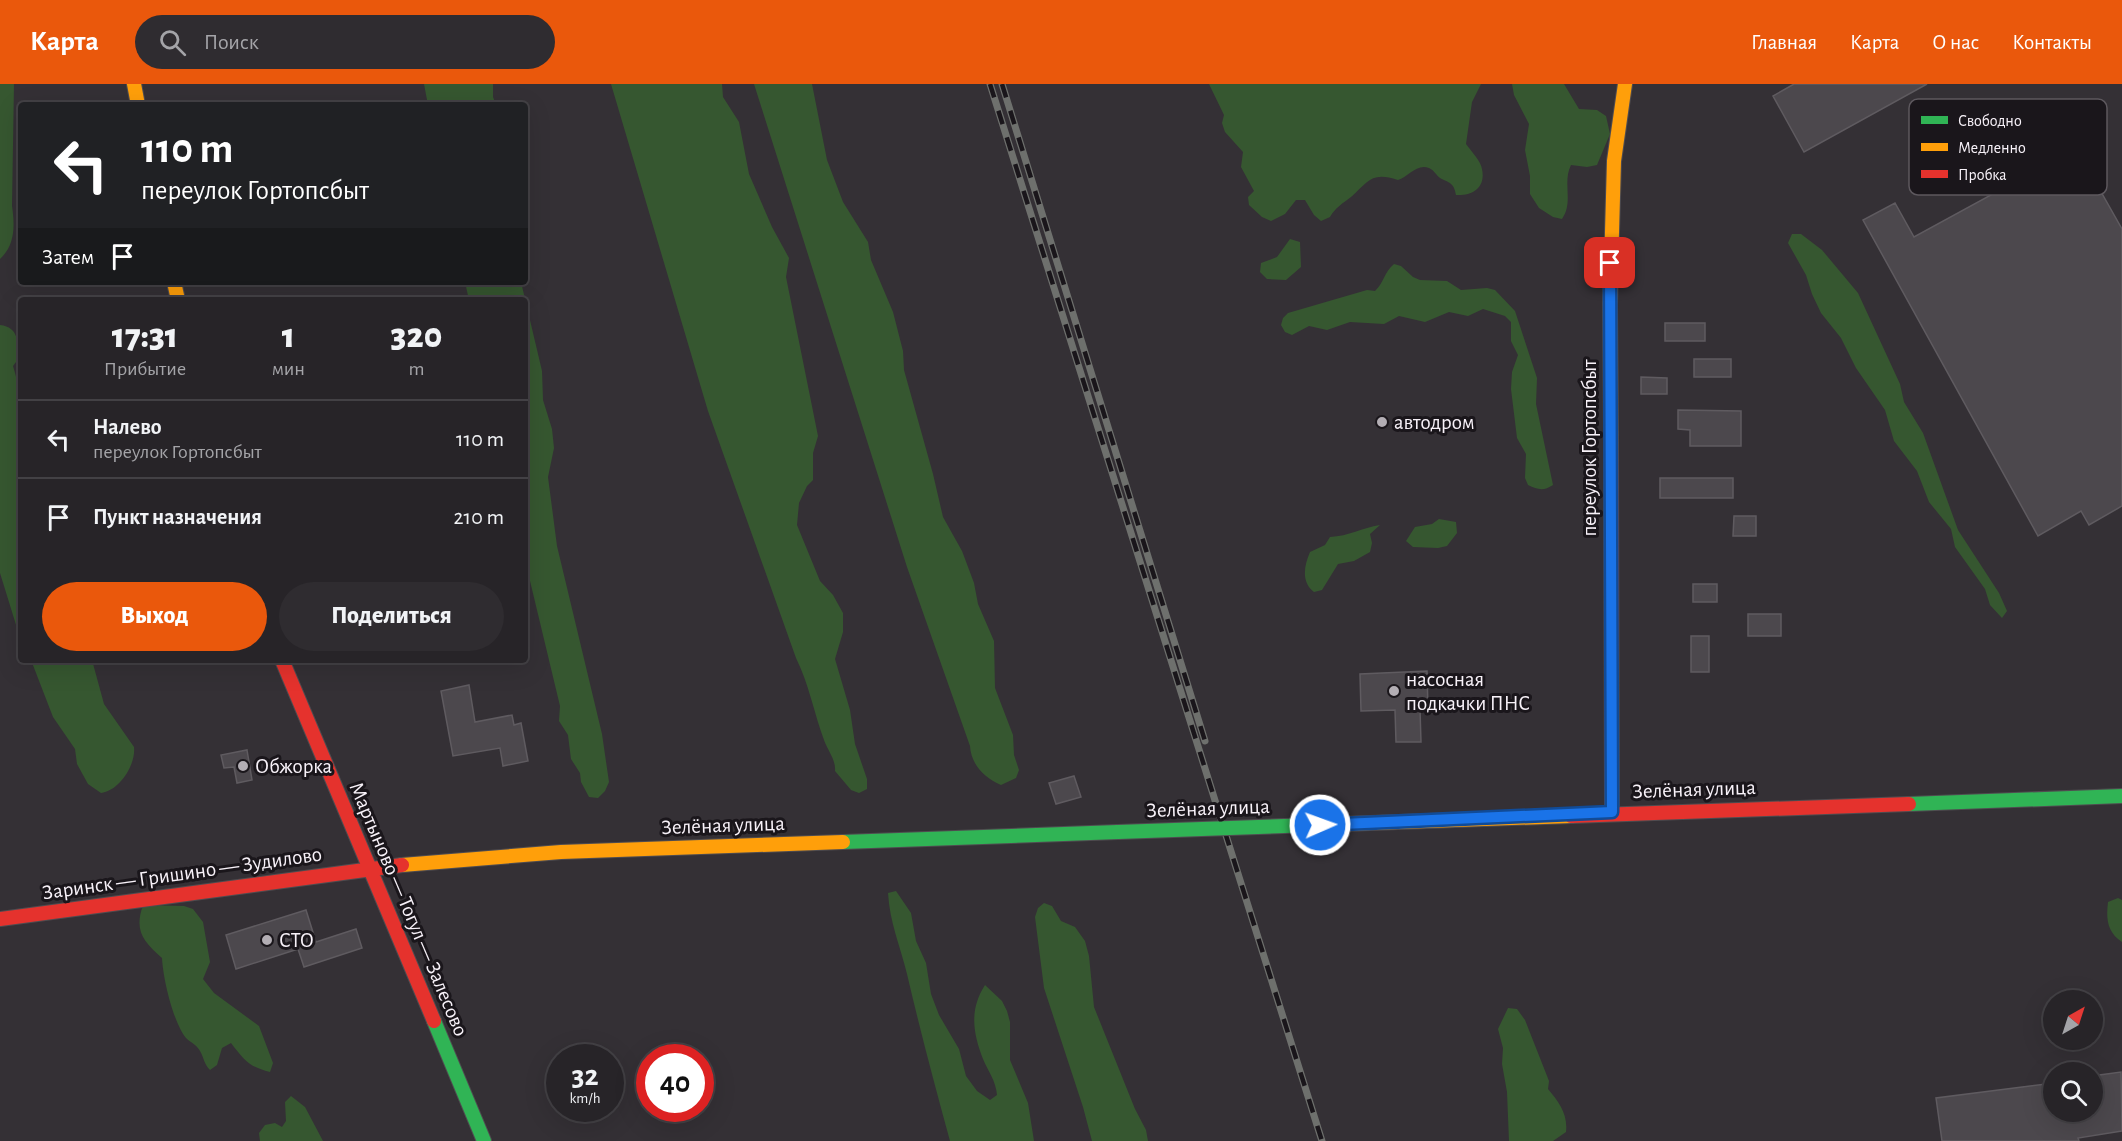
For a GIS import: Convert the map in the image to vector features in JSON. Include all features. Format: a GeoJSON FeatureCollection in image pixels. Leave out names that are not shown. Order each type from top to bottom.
{"type":"FeatureCollection","features":[{"type":"Feature","properties":{"kind":"street"},"geometry":{"type":"LineString","coordinates":[[134,84],[137,102]]}},
{"type":"Feature","properties":{"kind":"street","name":"переулок Гортопсбыт"},"geometry":{"type":"LineString","coordinates":[[1612,812],[1610,304],[1614,161],[1625,84]]}},
{"type":"Feature","properties":{"kind":"street","name":"Мартыново — Тогул — Залесово"},"geometry":{"type":"LineString","coordinates":[[283,663],[484,1141]]}},
{"type":"Feature","properties":{"kind":"street","name":"Зелёная улица"},"geometry":{"type":"LineString","coordinates":[[369,868],[561,852],[1612,812],[2122,796]]}},
{"type":"Feature","properties":{"kind":"street","name":"Заринск — Гришино — Зудилово"},"geometry":{"type":"LineString","coordinates":[[0,919],[369,868]]}},
{"type":"Feature","properties":{"kind":"green space"},"geometry":{"type":"Polygon","coordinates":[[[0,84],[14,84],[12,206],[14,221],[9,248],[0,259],[0,84]]]}},
{"type":"Feature","properties":{"kind":"green space"},"geometry":{"type":"Polygon","coordinates":[[[424,84],[493,84],[495,102],[427,102],[424,84]]]}},
{"type":"Feature","properties":{"kind":"green space"},"geometry":{"type":"Polygon","coordinates":[[[611,84],[722,84],[723,97],[739,122],[749,174],[772,227],[789,258],[786,277],[818,436],[813,453],[813,480],[807,486],[799,503],[797,525],[820,581],[833,595],[843,613],[843,632],[835,659],[850,710],[855,744],[867,779],[867,789],[859,793],[851,790],[835,771],[708,411],[611,84]]]}},
{"type":"Feature","properties":{"kind":"green space"},"geometry":{"type":"Polygon","coordinates":[[[754,84],[812,84],[827,160],[843,202],[868,242],[871,260],[893,312],[903,351],[904,370],[943,517],[962,551],[974,583],[978,604],[994,641],[995,688],[1013,735],[1014,755],[1019,770],[1016,778],[1001,785],[984,774],[973,759],[907,567],[754,84]]]}},
{"type":"Feature","properties":{"kind":"green space"},"geometry":{"type":"Polygon","coordinates":[[[1209,84],[1481,84],[1472,102],[1466,144],[1478,159],[1483,176],[1482,181],[1476,190],[1456,195],[1451,184],[1431,169],[1420,167],[1398,180],[1376,177],[1337,208],[1330,217],[1321,221],[1314,215],[1305,200],[1296,200],[1285,214],[1271,221],[1262,217],[1249,205],[1248,197],[1254,191],[1241,167],[1243,152],[1225,132],[1222,123],[1224,115],[1209,84]]]}},
{"type":"Feature","properties":{"kind":"green space"},"geometry":{"type":"Polygon","coordinates":[[[1512,84],[1564,84],[1579,109],[1597,110],[1606,116],[1610,134],[1597,165],[1587,167],[1571,165],[1567,179],[1567,206],[1562,219],[1553,217],[1539,208],[1530,194],[1530,176],[1525,150],[1529,124],[1514,95],[1512,84]]]}},
{"type":"Feature","properties":{"kind":"green space"},"geometry":{"type":"Polygon","coordinates":[[[1792,234],[1801,234],[1822,250],[1858,293],[1900,384],[1904,402],[1923,433],[1958,530],[1999,593],[2007,611],[2002,618],[1990,605],[1985,589],[1955,547],[1951,529],[1929,502],[1917,471],[1894,441],[1885,410],[1856,368],[1841,338],[1821,313],[1806,275],[1788,243],[1792,234]]]}},
{"type":"Feature","properties":{"kind":"green space"},"geometry":{"type":"Polygon","coordinates":[[[1290,239],[1300,242],[1301,267],[1286,280],[1267,279],[1260,272],[1261,263],[1277,257],[1290,239]]]}},
{"type":"Feature","properties":{"kind":"green space"},"geometry":{"type":"Polygon","coordinates":[[[1394,264],[1401,266],[1420,280],[1447,281],[1461,290],[1487,288],[1495,290],[1515,311],[1537,378],[1536,404],[1553,485],[1538,489],[1528,485],[1525,478],[1526,454],[1517,438],[1511,389],[1512,372],[1518,355],[1511,341],[1511,322],[1505,316],[1483,309],[1468,316],[1449,312],[1425,322],[1399,316],[1384,324],[1350,322],[1327,330],[1309,326],[1292,335],[1285,332],[1281,325],[1288,313],[1367,290],[1375,291],[1394,264]]]}},
{"type":"Feature","properties":{"kind":"green space"},"geometry":{"type":"Polygon","coordinates":[[[466,285],[522,285],[525,297],[468,297],[466,285]]]}},
{"type":"Feature","properties":{"kind":"green space"},"geometry":{"type":"Polygon","coordinates":[[[528,312],[542,371],[543,400],[552,429],[554,448],[548,477],[557,546],[602,734],[609,782],[605,791],[598,798],[589,797],[581,782],[580,773],[571,759],[568,735],[559,721],[560,706],[528,573],[528,312]]]}},
{"type":"Feature","properties":{"kind":"green space"},"geometry":{"type":"Polygon","coordinates":[[[0,325],[11,329],[18,341],[18,359],[13,366],[18,385],[16,440],[18,442],[18,631],[0,573],[0,325]]]}},
{"type":"Feature","properties":{"kind":"green space"},"geometry":{"type":"Polygon","coordinates":[[[1439,519],[1456,522],[1457,533],[1447,546],[1413,547],[1406,541],[1415,527],[1432,524],[1439,519]]]}},
{"type":"Feature","properties":{"kind":"green space"},"geometry":{"type":"Polygon","coordinates":[[[1380,525],[1370,534],[1372,543],[1370,552],[1354,561],[1338,564],[1322,590],[1314,592],[1310,588],[1305,574],[1310,552],[1325,545],[1330,537],[1380,525]]]}},
{"type":"Feature","properties":{"kind":"green space"},"geometry":{"type":"Polygon","coordinates":[[[32,663],[93,663],[104,704],[134,747],[129,769],[114,788],[101,793],[88,784],[77,764],[75,749],[53,717],[32,663]]]}},
{"type":"Feature","properties":{"kind":"green space"},"geometry":{"type":"Polygon","coordinates":[[[896,891],[911,913],[916,941],[926,963],[931,994],[939,1015],[959,1049],[966,1076],[977,1091],[990,1100],[997,1095],[977,1040],[975,1013],[985,985],[1002,1001],[1010,1022],[1010,1060],[1028,1103],[1034,1141],[950,1141],[891,915],[888,893],[896,891]]]}},
{"type":"Feature","properties":{"kind":"green space"},"geometry":{"type":"Polygon","coordinates":[[[2118,898],[2122,900],[2122,942],[2110,929],[2107,914],[2108,902],[2118,898]]]}},
{"type":"Feature","properties":{"kind":"green space"},"geometry":{"type":"Polygon","coordinates":[[[1044,903],[1052,906],[1061,921],[1075,927],[1085,941],[1089,956],[1094,1007],[1135,1109],[1146,1130],[1148,1141],[1092,1141],[1044,988],[1035,917],[1038,908],[1044,903]]]}},
{"type":"Feature","properties":{"kind":"green space"},"geometry":{"type":"Polygon","coordinates":[[[143,905],[184,906],[193,909],[203,922],[210,962],[203,979],[214,993],[259,1026],[273,1063],[270,1072],[248,1062],[231,1043],[222,1048],[217,1065],[210,1070],[208,1068],[199,1049],[181,1031],[164,977],[162,958],[142,935],[140,914],[143,905]]]}},
{"type":"Feature","properties":{"kind":"green space"},"geometry":{"type":"Polygon","coordinates":[[[1508,1008],[1517,1009],[1525,1020],[1549,1081],[1548,1089],[1564,1114],[1566,1132],[1553,1141],[1509,1141],[1507,1092],[1502,1064],[1503,1048],[1498,1029],[1508,1008]]]}},
{"type":"Feature","properties":{"kind":"green space"},"geometry":{"type":"Polygon","coordinates":[[[291,1096],[305,1107],[323,1141],[260,1141],[259,1133],[265,1125],[275,1123],[282,1127],[286,1121],[285,1102],[291,1096]]]}},
{"type":"Feature","properties":{"kind":"building"},"geometry":{"type":"Polygon","coordinates":[[[1794,84],[1927,84],[1804,152],[1773,96],[1794,84]]]}},
{"type":"Feature","properties":{"kind":"building"},"geometry":{"type":"Polygon","coordinates":[[[1991,195],[2103,195],[2122,229],[2122,506],[2089,525],[2081,511],[2038,536],[1863,220],[1895,203],[1914,237],[1991,195]]]}},
{"type":"Feature","properties":{"kind":"building"},"geometry":{"type":"Polygon","coordinates":[[[1665,323],[1705,323],[1705,341],[1665,341],[1665,323]]]}},
{"type":"Feature","properties":{"kind":"building"},"geometry":{"type":"Polygon","coordinates":[[[1694,359],[1731,359],[1731,377],[1694,377],[1694,359]]]}},
{"type":"Feature","properties":{"kind":"building"},"geometry":{"type":"Polygon","coordinates":[[[1641,377],[1667,378],[1667,394],[1641,394],[1641,377]]]}},
{"type":"Feature","properties":{"kind":"building"},"geometry":{"type":"Polygon","coordinates":[[[1678,410],[1741,411],[1741,446],[1690,446],[1690,430],[1678,429],[1678,410]]]}},
{"type":"Feature","properties":{"kind":"building"},"geometry":{"type":"Polygon","coordinates":[[[1660,478],[1733,478],[1733,498],[1660,498],[1660,478]]]}},
{"type":"Feature","properties":{"kind":"building"},"geometry":{"type":"Polygon","coordinates":[[[1734,516],[1756,516],[1756,536],[1733,536],[1734,516]]]}},
{"type":"Feature","properties":{"kind":"building"},"geometry":{"type":"Polygon","coordinates":[[[1693,584],[1717,584],[1717,602],[1693,602],[1693,584]]]}},
{"type":"Feature","properties":{"kind":"building"},"geometry":{"type":"Polygon","coordinates":[[[1748,614],[1781,614],[1781,636],[1748,636],[1748,614]]]}},
{"type":"Feature","properties":{"kind":"building"},"geometry":{"type":"Polygon","coordinates":[[[1691,636],[1709,636],[1709,672],[1691,672],[1691,636]]]}},
{"type":"Feature","properties":{"kind":"building","name":"насосная подкачки ПНС"},"geometry":{"type":"Polygon","coordinates":[[[1427,671],[1428,709],[1420,709],[1421,742],[1396,742],[1395,710],[1361,711],[1360,674],[1427,671]]]}},
{"type":"Feature","properties":{"kind":"building"},"geometry":{"type":"Polygon","coordinates":[[[469,685],[475,722],[512,715],[514,725],[521,723],[528,761],[503,766],[500,748],[453,756],[441,691],[469,685]]]}},
{"type":"Feature","properties":{"kind":"building"},"geometry":{"type":"Polygon","coordinates":[[[247,750],[252,780],[237,783],[234,767],[224,768],[221,755],[247,750]]]}},
{"type":"Feature","properties":{"kind":"building"},"geometry":{"type":"Polygon","coordinates":[[[1074,776],[1081,797],[1056,804],[1049,783],[1074,776]]]}},
{"type":"Feature","properties":{"kind":"building"},"geometry":{"type":"Polygon","coordinates":[[[306,910],[316,942],[356,929],[362,948],[304,967],[298,949],[236,969],[226,935],[306,910]]]}},
{"type":"Feature","properties":{"kind":"building"},"geometry":{"type":"Polygon","coordinates":[[[2121,1072],[2122,1131],[2078,1138],[2079,1141],[1942,1141],[1936,1098],[2043,1084],[2043,1122],[2103,1122],[2103,1074],[2121,1072]]]}},
{"type":"Feature","properties":{"kind":"railway"},"geometry":{"type":"LineString","coordinates":[[990,84],[1322,1141]]}},
{"type":"Feature","properties":{"kind":"railway"},"geometry":{"type":"LineString","coordinates":[[1002,84],[1205,741]]}},
{"type":"Feature","properties":{"kind":"traffic: fast"},"geometry":{"type":"LineString","coordinates":[[1909,804],[2122,796]]}},
{"type":"Feature","properties":{"kind":"traffic: fast"},"geometry":{"type":"LineString","coordinates":[[1118,832],[1342,824]]}},
{"type":"Feature","properties":{"kind":"traffic: fast"},"geometry":{"type":"LineString","coordinates":[[843,842],[1118,832]]}},
{"type":"Feature","properties":{"kind":"traffic: fast"},"geometry":{"type":"LineString","coordinates":[[434,1021],[484,1141]]}},
{"type":"Feature","properties":{"kind":"traffic: slow"},"geometry":{"type":"LineString","coordinates":[[134,84],[137,102]]}},
{"type":"Feature","properties":{"kind":"traffic: slow"},"geometry":{"type":"LineString","coordinates":[[1611,434],[1610,304],[1614,161],[1625,84]]}},
{"type":"Feature","properties":{"kind":"traffic: slow"},"geometry":{"type":"LineString","coordinates":[[175,285],[177,297]]}},
{"type":"Feature","properties":{"kind":"traffic: slow"},"geometry":{"type":"LineString","coordinates":[[1342,824],[1571,816]]}},
{"type":"Feature","properties":{"kind":"traffic: slow"},"geometry":{"type":"LineString","coordinates":[[402,865],[561,852],[843,842]]}},
{"type":"Feature","properties":{"kind":"traffic: jam"},"geometry":{"type":"LineString","coordinates":[[1611,434],[1612,812]]}},
{"type":"Feature","properties":{"kind":"traffic: jam"},"geometry":{"type":"LineString","coordinates":[[283,663],[434,1021]]}},
{"type":"Feature","properties":{"kind":"traffic: jam"},"geometry":{"type":"LineString","coordinates":[[1571,816],[1909,804]]}},
{"type":"Feature","properties":{"kind":"traffic: jam"},"geometry":{"type":"LineString","coordinates":[[0,919],[402,865]]}},
{"type":"Feature","properties":{"kind":"place","name":"автодром"},"geometry":{"type":"Point","coordinates":[1382,422]}},
{"type":"Feature","properties":{"kind":"place","name":"насосная подкачки ПНС"},"geometry":{"type":"Point","coordinates":[1394,691]}},
{"type":"Feature","properties":{"kind":"place","name":"Обжорка"},"geometry":{"type":"Point","coordinates":[243,766]}},
{"type":"Feature","properties":{"kind":"place","name":"СТО"},"geometry":{"type":"Point","coordinates":[267,940]}},
{"type":"Feature","properties":{"kind":"route"},"geometry":{"type":"LineString","coordinates":[[1320,825],[1612,812],[1610,263]]}}]}
